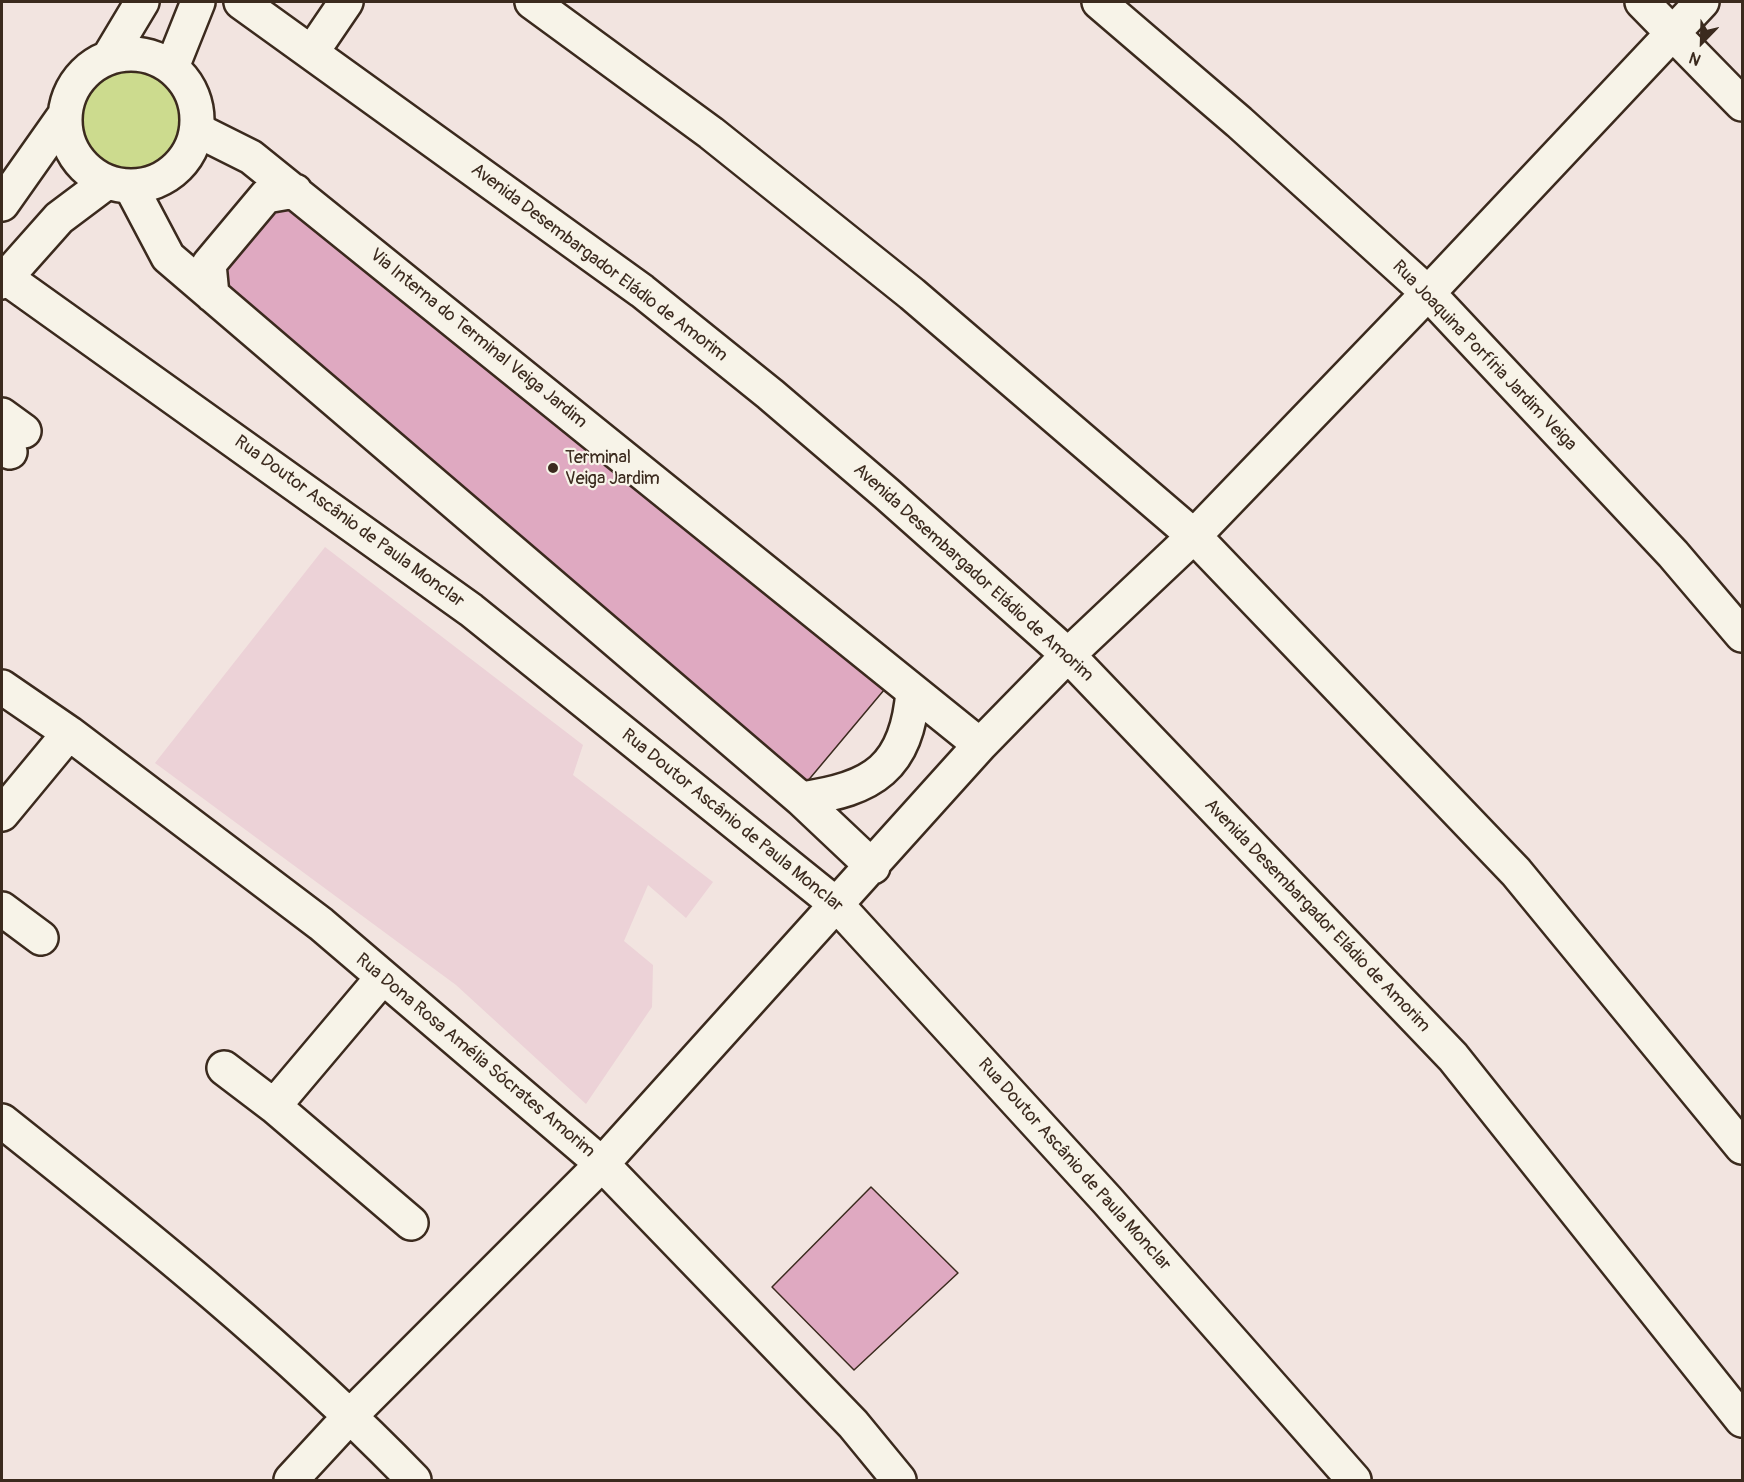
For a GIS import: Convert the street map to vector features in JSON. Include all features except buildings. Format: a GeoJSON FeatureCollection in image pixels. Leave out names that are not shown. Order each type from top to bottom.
{"type":"FeatureCollection","features":[{"type":"Feature","properties":{"kind":"street"},"geometry":{"type":"LineString","coordinates":[[109,57],[142,2]]}},
{"type":"Feature","properties":{"kind":"street"},"geometry":{"type":"LineString","coordinates":[[172,67],[198,2]]}},
{"type":"Feature","properties":{"kind":"street","name":"Avenida Desembargador Eládio de Amorim"},"geometry":{"type":"LineString","coordinates":[[241,2],[642,291],[770,394],[887,494],[1068,655],[1453,1058],[1743,1420]]}},
{"type":"Feature","properties":{"kind":"street"},"geometry":{"type":"LineString","coordinates":[[312,52],[346,2]]}},
{"type":"Feature","properties":{"kind":"street"},"geometry":{"type":"LineString","coordinates":[[532,2],[711,133],[912,294],[1194,537],[1516,872],[1743,1147]]}},
{"type":"Feature","properties":{"kind":"street","name":"Rua Joaquina Porfíria Jardim Veiga"},"geometry":{"type":"LineString","coordinates":[[1099,2],[1239,122],[1428,293],[1673,554],[1743,635]]}},
{"type":"Feature","properties":{"kind":"street"},"geometry":{"type":"LineString","coordinates":[[1642,2],[1743,104]]}},
{"type":"Feature","properties":{"kind":"street"},"geometry":{"type":"LineString","coordinates":[[291,1480],[351,1415],[602,1164],[873,867],[980,745],[1068,655],[1194,537],[1702,2]]}},
{"type":"Feature","properties":{"kind":"street"},"geometry":{"type":"LineString","coordinates":[[125,54],[141,54],[172,67],[184,80],[193,95],[198,112],[197,130],[192,148],[182,164],[167,176],[150,184],[119,184],[89,171],[75,156],[67,136],[64,116],[67,100],[83,74],[109,57],[125,54]]}},
{"type":"Feature","properties":{"kind":"street"},"geometry":{"type":"LineString","coordinates":[[2,204],[64,116]]}},
{"type":"Feature","properties":{"kind":"street","name":"Via Interna do Terminal Veiga Jardim"},"geometry":{"type":"LineString","coordinates":[[197,130],[251,157],[980,745]]}},
{"type":"Feature","properties":{"kind":"street"},"geometry":{"type":"LineString","coordinates":[[3,280],[59,218],[119,184]]}},
{"type":"Feature","properties":{"kind":"street"},"geometry":{"type":"LineString","coordinates":[[119,184],[168,257],[801,799],[873,867]]}},
{"type":"Feature","properties":{"kind":"street"},"geometry":{"type":"LineString","coordinates":[[212,295],[209,264],[266,196],[295,192]]}},
{"type":"Feature","properties":{"kind":"street","name":"Rua Doutor Ascânio de Paula Monclar"},"geometry":{"type":"LineString","coordinates":[[3,280],[471,610],[837,905],[1107,1200],[1354,1480]]}},
{"type":"Feature","properties":{"kind":"street","name":"Rua Dona Rosa Amélia Sócrates Amorim"},"geometry":{"type":"LineString","coordinates":[[2,687],[69,733],[321,924],[602,1164],[853,1424],[899,1480]]}},
{"type":"Feature","properties":{"kind":"street"},"geometry":{"type":"LineString","coordinates":[[801,799],[851,789],[868,782],[885,768],[899,747],[911,719],[913,691]]}},
{"type":"Feature","properties":{"kind":"street"},"geometry":{"type":"LineString","coordinates":[[2,814],[69,733]]}},
{"type":"Feature","properties":{"kind":"street"},"geometry":{"type":"LineString","coordinates":[[2,909],[41,938]]}},
{"type":"Feature","properties":{"kind":"street"},"geometry":{"type":"LineString","coordinates":[[274,1106],[383,977]]}},
{"type":"Feature","properties":{"kind":"street"},"geometry":{"type":"LineString","coordinates":[[224,1068],[274,1106],[411,1223]]}},
{"type":"Feature","properties":{"kind":"street"},"geometry":{"type":"LineString","coordinates":[[2,1121],[112,1208],[351,1415],[414,1480]]}},
{"type":"Feature","properties":{"kind":"shaded area"},"geometry":{"type":"Polygon","coordinates":[[[325,547],[583,745],[573,775],[713,882],[686,918],[648,885],[624,941],[653,965],[652,1007],[586,1104],[456,985],[155,763],[325,547]]]}},
{"type":"Feature","properties":{"kind":"green space"},"geometry":{"type":"Polygon","coordinates":[[[131,62],[153,67],[172,79],[184,98],[189,120],[184,142],[172,161],[153,173],[131,178],[109,173],[90,161],[78,142],[73,120],[78,98],[90,79],[109,67],[131,62]]]}},
{"type":"Feature","properties":{"kind":"place","name":"Terminal Veiga Jardim"},"geometry":{"type":"Point","coordinates":[553,468]}}]}
